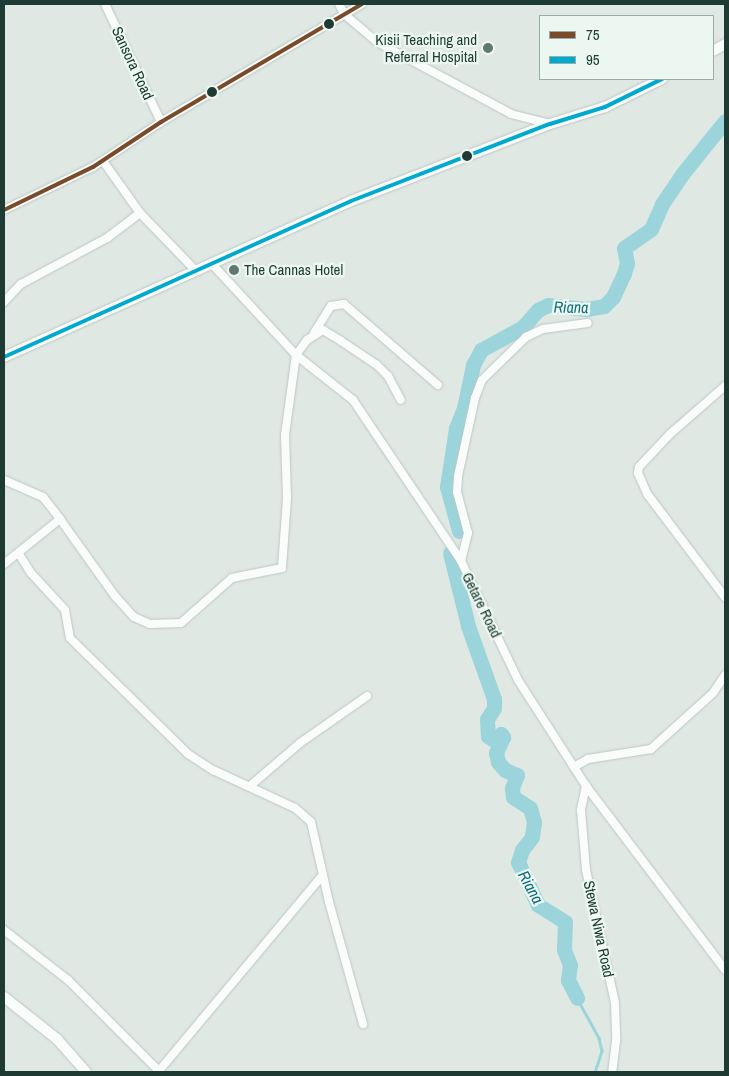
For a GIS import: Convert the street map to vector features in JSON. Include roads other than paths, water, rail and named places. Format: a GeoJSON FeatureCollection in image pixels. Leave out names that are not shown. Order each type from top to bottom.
{"type":"FeatureCollection","features":[{"type":"Feature","properties":{"kind":"street","name":"Sansora Road"},"geometry":{"type":"LineString","coordinates":[[105,4],[161,122]]}},
{"type":"Feature","properties":{"kind":"street"},"geometry":{"type":"LineString","coordinates":[[339,4],[344,14],[377,42],[511,114],[550,124]]}},
{"type":"Feature","properties":{"kind":"street"},"geometry":{"type":"LineString","coordinates":[[4,210],[103,161],[161,122],[362,4]]}},
{"type":"Feature","properties":{"kind":"street"},"geometry":{"type":"LineString","coordinates":[[714,50],[725,44]]}},
{"type":"Feature","properties":{"kind":"street"},"geometry":{"type":"LineString","coordinates":[[4,357],[351,201],[550,124],[605,107],[660,80]]}},
{"type":"Feature","properties":{"kind":"street"},"geometry":{"type":"LineString","coordinates":[[103,161],[140,213],[195,270]]}},
{"type":"Feature","properties":{"kind":"street"},"geometry":{"type":"LineString","coordinates":[[4,302],[21,284],[107,238],[140,213]]}},
{"type":"Feature","properties":{"kind":"street","name":"Getare Road"},"geometry":{"type":"LineString","coordinates":[[212,264],[296,355],[353,400],[461,561],[518,680],[586,786],[725,970]]}},
{"type":"Feature","properties":{"kind":"street"},"geometry":{"type":"LineString","coordinates":[[4,480],[42,498],[60,519],[124,609],[134,617],[150,624],[181,623],[235,576],[279,570],[287,498],[285,435],[296,355],[314,333],[331,306],[344,304],[438,385]]}},
{"type":"Feature","properties":{"kind":"street"},"geometry":{"type":"LineString","coordinates":[[461,561],[468,533],[457,492],[458,476],[475,398],[482,380],[526,337],[543,329],[588,323]]}},
{"type":"Feature","properties":{"kind":"street"},"geometry":{"type":"LineString","coordinates":[[314,333],[323,330],[377,366],[388,376],[401,400]]}},
{"type":"Feature","properties":{"kind":"street"},"geometry":{"type":"LineString","coordinates":[[725,390],[681,423],[640,467],[638,473],[648,495],[725,596]]}},
{"type":"Feature","properties":{"kind":"street"},"geometry":{"type":"LineString","coordinates":[[4,564],[19,554],[60,519]]}},
{"type":"Feature","properties":{"kind":"street"},"geometry":{"type":"LineString","coordinates":[[19,554],[31,573],[65,610],[70,638],[104,673],[201,763],[295,808],[311,822],[363,1024]]}},
{"type":"Feature","properties":{"kind":"street"},"geometry":{"type":"LineString","coordinates":[[574,767],[588,758],[651,749],[714,693],[725,675]]}},
{"type":"Feature","properties":{"kind":"street"},"geometry":{"type":"LineString","coordinates":[[250,786],[300,743],[367,696]]}},
{"type":"Feature","properties":{"kind":"street","name":"Stewa Niwa Road"},"geometry":{"type":"LineString","coordinates":[[586,786],[581,810],[585,861],[617,1022],[612,1072]]}},
{"type":"Feature","properties":{"kind":"street"},"geometry":{"type":"LineString","coordinates":[[4,930],[68,980],[159,1072],[323,874]]}},
{"type":"Feature","properties":{"kind":"street"},"geometry":{"type":"LineString","coordinates":[[4,997],[57,1039],[86,1072]]}},
{"type":"Feature","properties":{"kind":"waterway","name":"Riana"},"geometry":{"type":"LineString","coordinates":[[459,531],[447,487],[456,428],[464,408],[473,365],[481,350],[523,327],[538,310],[548,305],[586,309],[604,306],[613,297],[624,273],[627,263],[624,248],[651,229],[662,204],[683,173],[725,121]]}},
{"type":"Feature","properties":{"kind":"waterway","name":"Riana"},"geometry":{"type":"LineString","coordinates":[[450,553],[468,626],[494,699],[494,708],[487,719],[488,736],[494,740],[501,734],[503,737],[496,753],[498,762],[505,770],[517,775],[512,788],[513,797],[530,808],[534,822],[532,837],[522,850],[518,862],[538,905],[565,922],[564,950],[570,965],[568,980],[577,998]]}},
{"type":"Feature","properties":{"kind":"waterway","name":"Riana"},"geometry":{"type":"LineString","coordinates":[[577,998],[599,1038],[602,1051],[595,1072]]}},
{"type":"Feature","properties":{"kind":"place","name":"Kisii Teaching and Referral Hospital"},"geometry":{"type":"Point","coordinates":[488,48]}},
{"type":"Feature","properties":{"kind":"place","name":"The Cannas Hotel"},"geometry":{"type":"Point","coordinates":[234,270]}}]}
